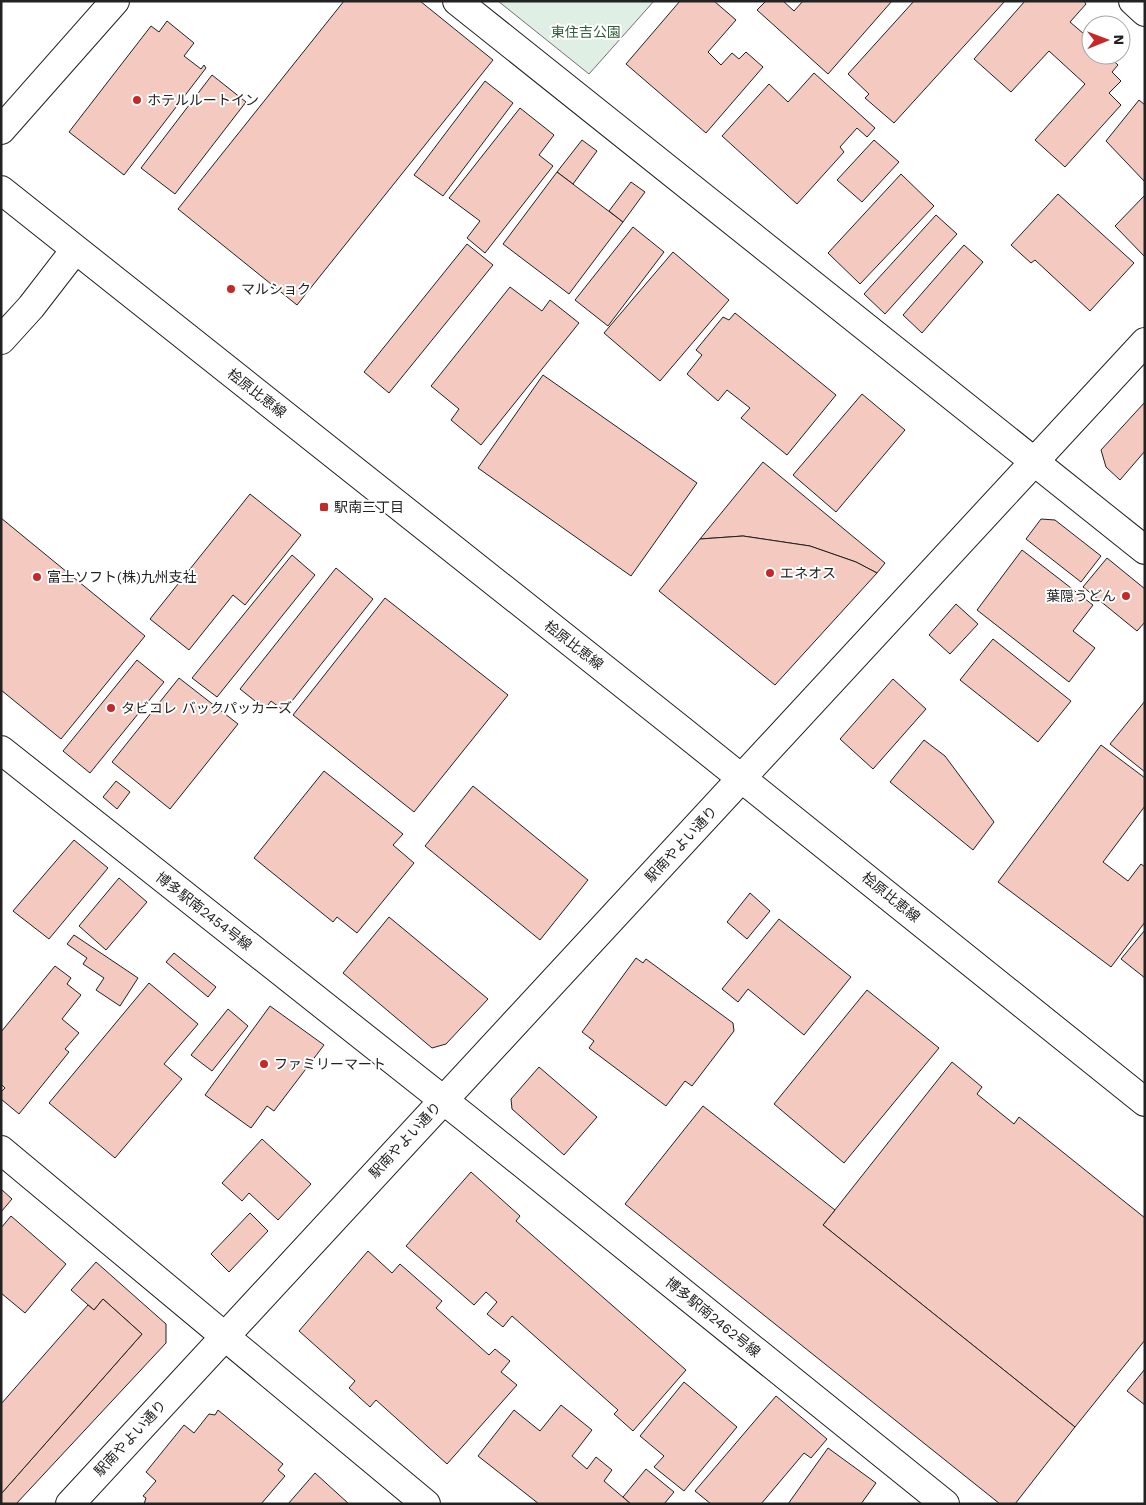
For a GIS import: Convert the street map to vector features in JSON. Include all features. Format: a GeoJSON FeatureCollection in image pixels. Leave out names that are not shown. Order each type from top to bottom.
{"type":"FeatureCollection","features":[{"type":"Feature","properties":{"kind":"street"},"geometry":{"type":"LineString","coordinates":[[1,130],[115,1]]}},
{"type":"Feature","properties":{"kind":"street"},"geometry":{"type":"LineString","coordinates":[[457,1],[1145,550]]}},
{"type":"Feature","properties":{"kind":"street"},"geometry":{"type":"LineString","coordinates":[[1134,1],[1145,12]]}},
{"type":"Feature","properties":{"kind":"street","name":"桧原比恵線"},"geometry":{"type":"LineString","coordinates":[[1,190],[741,778],[1145,1102]]}},
{"type":"Feature","properties":{"kind":"street"},"geometry":{"type":"LineString","coordinates":[[1,340],[31,307],[75,250]]}},
{"type":"Feature","properties":{"kind":"street","name":"駅南やよい通り"},"geometry":{"type":"LineString","coordinates":[[70,1504],[441,1100],[1145,342]]}},
{"type":"Feature","properties":{"kind":"street","name":"博多駅南2454号線"},"geometry":{"type":"LineString","coordinates":[[1,750],[441,1100]]}},
{"type":"Feature","properties":{"kind":"street","name":"博多駅南2462号線"},"geometry":{"type":"LineString","coordinates":[[441,1100],[945,1504]]}},
{"type":"Feature","properties":{"kind":"street"},"geometry":{"type":"LineString","coordinates":[[1,1150],[426,1504]]}},
{"type":"Feature","properties":{"kind":"green space","name":"東住吉公園"},"geometry":{"type":"Polygon","coordinates":[[[498,1],[654,1],[589,74],[498,1]]]}},
{"type":"Feature","properties":{"kind":"building"},"geometry":{"type":"Polygon","coordinates":[[[344,1],[420,1],[493,60],[297,305],[178,209],[344,1]]]}},
{"type":"Feature","properties":{"kind":"building"},"geometry":{"type":"Polygon","coordinates":[[[680,1],[714,1],[736,20],[708,52],[721,65],[732,53],[739,59],[746,52],[763,67],[706,133],[626,64],[680,1]]]}},
{"type":"Feature","properties":{"kind":"building"},"geometry":{"type":"Polygon","coordinates":[[[766,1],[783,1],[794,11],[803,1],[892,1],[828,74],[757,10],[766,1]]]}},
{"type":"Feature","properties":{"kind":"building"},"geometry":{"type":"Polygon","coordinates":[[[914,1],[1005,1],[894,123],[865,98],[869,94],[848,74],[914,1]]]}},
{"type":"Feature","properties":{"kind":"building"},"geometry":{"type":"Polygon","coordinates":[[[1025,1],[1084,1],[1086,4],[1070,22],[1081,31],[1081,65],[1118,65],[1112,72],[1121,81],[1109,93],[1121,105],[1065,167],[1035,140],[1085,84],[1049,51],[1011,92],[974,59],[1025,1]]]}},
{"type":"Feature","properties":{"kind":"building","name":"ホテルルートイン"},"geometry":{"type":"Polygon","coordinates":[[[167,21],[194,43],[184,56],[201,69],[204,65],[206,68],[124,175],[69,132],[151,26],[159,32],[167,21]]]}},
{"type":"Feature","properties":{"kind":"building"},"geometry":{"type":"Polygon","coordinates":[[[814,73],[875,128],[867,137],[857,128],[840,147],[844,152],[797,204],[722,136],[769,84],[788,102],[814,73]]]}},
{"type":"Feature","properties":{"kind":"building"},"geometry":{"type":"Polygon","coordinates":[[[212,75],[246,102],[175,194],[141,168],[212,75]]]}},
{"type":"Feature","properties":{"kind":"building"},"geometry":{"type":"Polygon","coordinates":[[[485,81],[513,103],[443,196],[414,175],[485,81]]]}},
{"type":"Feature","properties":{"kind":"building"},"geometry":{"type":"Polygon","coordinates":[[[1139,100],[1145,105],[1145,182],[1106,141],[1139,100]]]}},
{"type":"Feature","properties":{"kind":"building"},"geometry":{"type":"Polygon","coordinates":[[[520,108],[554,135],[539,155],[553,166],[485,253],[467,238],[480,221],[449,198],[520,108]]]}},
{"type":"Feature","properties":{"kind":"building"},"geometry":{"type":"Polygon","coordinates":[[[582,140],[597,151],[573,184],[557,172],[582,140]]]}},
{"type":"Feature","properties":{"kind":"building"},"geometry":{"type":"Polygon","coordinates":[[[874,140],[899,162],[862,202],[837,180],[874,140]]]}},
{"type":"Feature","properties":{"kind":"building"},"geometry":{"type":"Polygon","coordinates":[[[557,172],[623,222],[569,294],[503,244],[557,172]]]}},
{"type":"Feature","properties":{"kind":"building"},"geometry":{"type":"Polygon","coordinates":[[[901,174],[934,206],[860,284],[828,253],[901,174]]]}},
{"type":"Feature","properties":{"kind":"building"},"geometry":{"type":"Polygon","coordinates":[[[631,182],[645,192],[623,222],[609,211],[631,182]]]}},
{"type":"Feature","properties":{"kind":"building"},"geometry":{"type":"Polygon","coordinates":[[[1058,194],[1134,263],[1090,311],[1035,260],[1031,263],[1011,245],[1058,194]]]}},
{"type":"Feature","properties":{"kind":"building"},"geometry":{"type":"Polygon","coordinates":[[[1145,195],[1145,257],[1115,226],[1145,195]]]}},
{"type":"Feature","properties":{"kind":"building"},"geometry":{"type":"Polygon","coordinates":[[[936,215],[957,234],[885,314],[864,294],[936,215]]]}},
{"type":"Feature","properties":{"kind":"building"},"geometry":{"type":"Polygon","coordinates":[[[633,227],[664,252],[608,326],[575,300],[633,227]]]}},
{"type":"Feature","properties":{"kind":"building"},"geometry":{"type":"Polygon","coordinates":[[[467,244],[493,265],[389,393],[364,372],[467,244]]]}},
{"type":"Feature","properties":{"kind":"building"},"geometry":{"type":"Polygon","coordinates":[[[964,245],[983,262],[922,333],[903,315],[964,245]]]}},
{"type":"Feature","properties":{"kind":"building"},"geometry":{"type":"Polygon","coordinates":[[[673,252],[729,300],[660,381],[604,333],[673,252]]]}},
{"type":"Feature","properties":{"kind":"building"},"geometry":{"type":"Polygon","coordinates":[[[510,287],[542,311],[550,300],[579,323],[481,445],[451,420],[459,409],[431,386],[510,287]]]}},
{"type":"Feature","properties":{"kind":"building"},"geometry":{"type":"Polygon","coordinates":[[[735,313],[836,395],[787,455],[741,418],[750,408],[727,390],[718,401],[687,374],[702,355],[696,350],[723,317],[729,320],[735,313]]]}},
{"type":"Feature","properties":{"kind":"building"},"geometry":{"type":"Polygon","coordinates":[[[543,375],[697,483],[631,576],[478,468],[543,375]]]}},
{"type":"Feature","properties":{"kind":"building"},"geometry":{"type":"Polygon","coordinates":[[[862,394],[905,430],[836,512],[793,475],[862,394]]]}},
{"type":"Feature","properties":{"kind":"building"},"geometry":{"type":"Polygon","coordinates":[[[1145,402],[1145,451],[1120,480],[1106,467],[1101,450],[1145,402]]]}},
{"type":"Feature","properties":{"kind":"building"},"geometry":{"type":"Polygon","coordinates":[[[763,462],[885,563],[877,573],[856,562],[810,546],[743,536],[700,539],[763,462]]]}},
{"type":"Feature","properties":{"kind":"building"},"geometry":{"type":"Polygon","coordinates":[[[250,494],[301,535],[245,605],[233,595],[189,650],[150,619],[250,494]]]}},
{"type":"Feature","properties":{"kind":"building","name":"富士ソフト(株)九州支社"},"geometry":{"type":"Polygon","coordinates":[[[1,518],[145,636],[61,739],[1,690],[1,518]]]}},
{"type":"Feature","properties":{"kind":"building"},"geometry":{"type":"Polygon","coordinates":[[[1041,519],[1055,520],[1101,556],[1081,582],[1026,539],[1041,519]]]}},
{"type":"Feature","properties":{"kind":"building"},"geometry":{"type":"Polygon","coordinates":[[[743,536],[810,546],[856,562],[877,573],[775,685],[659,591],[700,539],[743,536]]]}},
{"type":"Feature","properties":{"kind":"building"},"geometry":{"type":"Polygon","coordinates":[[[1022,550],[1093,605],[1073,631],[1095,648],[1069,682],[977,610],[1022,550]]]}},
{"type":"Feature","properties":{"kind":"building"},"geometry":{"type":"Polygon","coordinates":[[[292,555],[315,575],[217,697],[192,678],[292,555]]]}},
{"type":"Feature","properties":{"kind":"building"},"geometry":{"type":"Polygon","coordinates":[[[1107,558],[1145,589],[1145,622],[1137,631],[1083,587],[1107,558]]]}},
{"type":"Feature","properties":{"kind":"building"},"geometry":{"type":"Polygon","coordinates":[[[336,568],[373,599],[284,711],[271,701],[265,709],[240,689],[336,568]]]}},
{"type":"Feature","properties":{"kind":"building"},"geometry":{"type":"Polygon","coordinates":[[[385,598],[508,695],[414,812],[293,715],[385,598]]]}},
{"type":"Feature","properties":{"kind":"building"},"geometry":{"type":"Polygon","coordinates":[[[956,604],[978,624],[950,654],[929,635],[956,604]]]}},
{"type":"Feature","properties":{"kind":"building"},"geometry":{"type":"Polygon","coordinates":[[[993,639],[1071,701],[1038,742],[960,680],[993,639]]]}},
{"type":"Feature","properties":{"kind":"building"},"geometry":{"type":"Polygon","coordinates":[[[137,660],[164,682],[90,773],[63,751],[137,660]]]}},
{"type":"Feature","properties":{"kind":"building"},"geometry":{"type":"Polygon","coordinates":[[[179,678],[238,724],[170,809],[112,762],[179,678]]]}},
{"type":"Feature","properties":{"kind":"building"},"geometry":{"type":"Polygon","coordinates":[[[893,679],[926,709],[873,769],[840,739],[893,679]]]}},
{"type":"Feature","properties":{"kind":"building"},"geometry":{"type":"Polygon","coordinates":[[[1145,701],[1145,772],[1110,744],[1145,701]]]}},
{"type":"Feature","properties":{"kind":"building"},"geometry":{"type":"Polygon","coordinates":[[[924,740],[945,756],[994,822],[973,850],[890,782],[924,740]]]}},
{"type":"Feature","properties":{"kind":"building"},"geometry":{"type":"Polygon","coordinates":[[[1101,745],[1145,778],[1145,806],[1103,862],[1128,881],[1141,864],[1145,867],[1145,922],[1111,967],[998,882],[1101,745]]]}},
{"type":"Feature","properties":{"kind":"building"},"geometry":{"type":"Polygon","coordinates":[[[324,771],[403,834],[393,845],[414,863],[357,933],[337,917],[333,922],[254,858],[324,771]]]}},
{"type":"Feature","properties":{"kind":"building"},"geometry":{"type":"Polygon","coordinates":[[[116,781],[130,792],[117,809],[103,797],[116,781]]]}},
{"type":"Feature","properties":{"kind":"building"},"geometry":{"type":"Polygon","coordinates":[[[473,786],[588,880],[540,940],[425,846],[473,786]]]}},
{"type":"Feature","properties":{"kind":"building"},"geometry":{"type":"Polygon","coordinates":[[[74,840],[108,868],[49,939],[13,911],[74,840]]]}},
{"type":"Feature","properties":{"kind":"building"},"geometry":{"type":"Polygon","coordinates":[[[119,878],[147,902],[106,950],[79,926],[119,878]]]}},
{"type":"Feature","properties":{"kind":"building"},"geometry":{"type":"Polygon","coordinates":[[[750,893],[770,911],[747,939],[727,922],[750,893]]]}},
{"type":"Feature","properties":{"kind":"building"},"geometry":{"type":"Polygon","coordinates":[[[389,917],[488,999],[446,1044],[432,1048],[343,973],[389,917]]]}},
{"type":"Feature","properties":{"kind":"building"},"geometry":{"type":"Polygon","coordinates":[[[779,919],[851,977],[804,1035],[748,989],[738,1002],[722,989],[779,919]]]}},
{"type":"Feature","properties":{"kind":"building"},"geometry":{"type":"Polygon","coordinates":[[[1145,930],[1145,978],[1121,959],[1145,930]]]}},
{"type":"Feature","properties":{"kind":"building"},"geometry":{"type":"Polygon","coordinates":[[[74,935],[138,978],[120,1006],[96,990],[104,978],[83,964],[87,958],[67,944],[74,935]]]}},
{"type":"Feature","properties":{"kind":"building"},"geometry":{"type":"Polygon","coordinates":[[[174,953],[216,987],[208,997],[166,962],[174,953]]]}},
{"type":"Feature","properties":{"kind":"building"},"geometry":{"type":"Polygon","coordinates":[[[636,958],[643,963],[646,959],[733,1023],[734,1031],[692,1086],[685,1081],[666,1106],[589,1048],[594,1041],[582,1032],[636,958]]]}},
{"type":"Feature","properties":{"kind":"building"},"geometry":{"type":"Polygon","coordinates":[[[55,966],[71,978],[67,984],[81,995],[62,1019],[79,1033],[65,1049],[69,1052],[19,1114],[1,1099],[1,1092],[5,1088],[1,1084],[1,1032],[55,966]]]}},
{"type":"Feature","properties":{"kind":"building"},"geometry":{"type":"Polygon","coordinates":[[[149,983],[198,1024],[164,1064],[182,1079],[115,1158],[49,1103],[149,983]]]}},
{"type":"Feature","properties":{"kind":"building"},"geometry":{"type":"Polygon","coordinates":[[[867,990],[939,1048],[844,1163],[774,1104],[867,990]]]}},
{"type":"Feature","properties":{"kind":"building"},"geometry":{"type":"Polygon","coordinates":[[[270,1006],[324,1045],[274,1111],[267,1106],[251,1128],[205,1095],[270,1006]]]}},
{"type":"Feature","properties":{"kind":"building"},"geometry":{"type":"Polygon","coordinates":[[[228,1009],[248,1026],[212,1071],[191,1055],[228,1009]]]}},
{"type":"Feature","properties":{"kind":"building"},"geometry":{"type":"Polygon","coordinates":[[[952,1062],[982,1087],[977,1094],[1014,1124],[1019,1117],[1145,1218],[1145,1340],[1075,1427],[823,1225],[952,1062]]]}},
{"type":"Feature","properties":{"kind":"building"},"geometry":{"type":"Polygon","coordinates":[[[539,1067],[597,1117],[564,1155],[512,1109],[511,1099],[539,1067]]]}},
{"type":"Feature","properties":{"kind":"building"},"geometry":{"type":"Polygon","coordinates":[[[703,1106],[835,1210],[823,1225],[1075,1427],[1015,1504],[1000,1504],[625,1204],[703,1106]]]}},
{"type":"Feature","properties":{"kind":"building"},"geometry":{"type":"Polygon","coordinates":[[[262,1139],[311,1184],[278,1220],[249,1193],[242,1201],[222,1183],[262,1139]]]}},
{"type":"Feature","properties":{"kind":"building"},"geometry":{"type":"Polygon","coordinates":[[[471,1172],[520,1216],[516,1221],[686,1370],[633,1431],[614,1414],[618,1410],[512,1316],[503,1327],[487,1314],[497,1302],[486,1292],[474,1305],[406,1246],[471,1172]]]}},
{"type":"Feature","properties":{"kind":"building"},"geometry":{"type":"Polygon","coordinates":[[[1,1189],[12,1199],[1,1212],[1,1189]]]}},
{"type":"Feature","properties":{"kind":"building"},"geometry":{"type":"Polygon","coordinates":[[[250,1213],[268,1231],[229,1272],[211,1254],[250,1213]]]}},
{"type":"Feature","properties":{"kind":"building"},"geometry":{"type":"Polygon","coordinates":[[[11,1216],[66,1264],[25,1313],[1,1293],[1,1228],[11,1216]]]}},
{"type":"Feature","properties":{"kind":"building"},"geometry":{"type":"Polygon","coordinates":[[[368,1251],[392,1273],[400,1264],[442,1301],[436,1308],[489,1355],[495,1349],[510,1361],[501,1372],[517,1385],[447,1464],[376,1400],[370,1407],[349,1388],[355,1381],[299,1331],[368,1251]]]}},
{"type":"Feature","properties":{"kind":"building"},"geometry":{"type":"Polygon","coordinates":[[[96,1262],[166,1324],[166,1343],[16,1504],[1,1504],[1,1494],[142,1334],[103,1299],[94,1310],[71,1290],[96,1262]]]}},
{"type":"Feature","properties":{"kind":"building"},"geometry":{"type":"Polygon","coordinates":[[[103,1299],[142,1334],[1,1494],[1,1404],[88,1305],[94,1310],[103,1299]]]}},
{"type":"Feature","properties":{"kind":"building"},"geometry":{"type":"Polygon","coordinates":[[[1145,1369],[1145,1405],[1127,1391],[1145,1369]]]}},
{"type":"Feature","properties":{"kind":"building"},"geometry":{"type":"Polygon","coordinates":[[[684,1382],[737,1427],[684,1491],[654,1467],[664,1456],[640,1436],[684,1382]]]}},
{"type":"Feature","properties":{"kind":"building"},"geometry":{"type":"Polygon","coordinates":[[[776,1396],[827,1439],[811,1458],[804,1453],[761,1504],[711,1504],[695,1491],[776,1396]]]}},
{"type":"Feature","properties":{"kind":"building"},"geometry":{"type":"Polygon","coordinates":[[[561,1405],[592,1430],[572,1456],[587,1469],[596,1457],[612,1470],[604,1481],[631,1504],[539,1504],[478,1456],[514,1410],[540,1431],[561,1405]]]}},
{"type":"Feature","properties":{"kind":"building"},"geometry":{"type":"Polygon","coordinates":[[[218,1410],[283,1464],[278,1470],[285,1476],[261,1504],[144,1504],[146,1498],[143,1496],[156,1481],[146,1472],[184,1425],[194,1433],[209,1414],[215,1415],[218,1410]]]}},
{"type":"Feature","properties":{"kind":"building"},"geometry":{"type":"Polygon","coordinates":[[[828,1448],[876,1483],[861,1504],[788,1504],[828,1448]]]}},
{"type":"Feature","properties":{"kind":"building"},"geometry":{"type":"Polygon","coordinates":[[[646,1469],[674,1492],[664,1504],[631,1504],[623,1497],[646,1469]]]}},
{"type":"Feature","properties":{"kind":"building"},"geometry":{"type":"Polygon","coordinates":[[[315,1473],[349,1504],[288,1504],[315,1473]]]}},
{"type":"Feature","properties":{"kind":"place","name":"ホテルルートイン"},"geometry":{"type":"Point","coordinates":[137,100]}},
{"type":"Feature","properties":{"kind":"place","name":"マルショク"},"geometry":{"type":"Point","coordinates":[231,289]}},
{"type":"Feature","properties":{"kind":"place","name":"駅南三丁目"},"geometry":{"type":"Point","coordinates":[324,507]}},
{"type":"Feature","properties":{"kind":"place","name":"エネオス"},"geometry":{"type":"Point","coordinates":[770,573]}},
{"type":"Feature","properties":{"kind":"place","name":"富士ソフト(株)九州支社"},"geometry":{"type":"Point","coordinates":[37,577]}},
{"type":"Feature","properties":{"kind":"place","name":"葉隠うどん"},"geometry":{"type":"Point","coordinates":[1126,596]}},
{"type":"Feature","properties":{"kind":"place","name":"タビコレ バックパッカーズ"},"geometry":{"type":"Point","coordinates":[111,708]}},
{"type":"Feature","properties":{"kind":"place","name":"ファミリーマート"},"geometry":{"type":"Point","coordinates":[264,1064]}}]}
